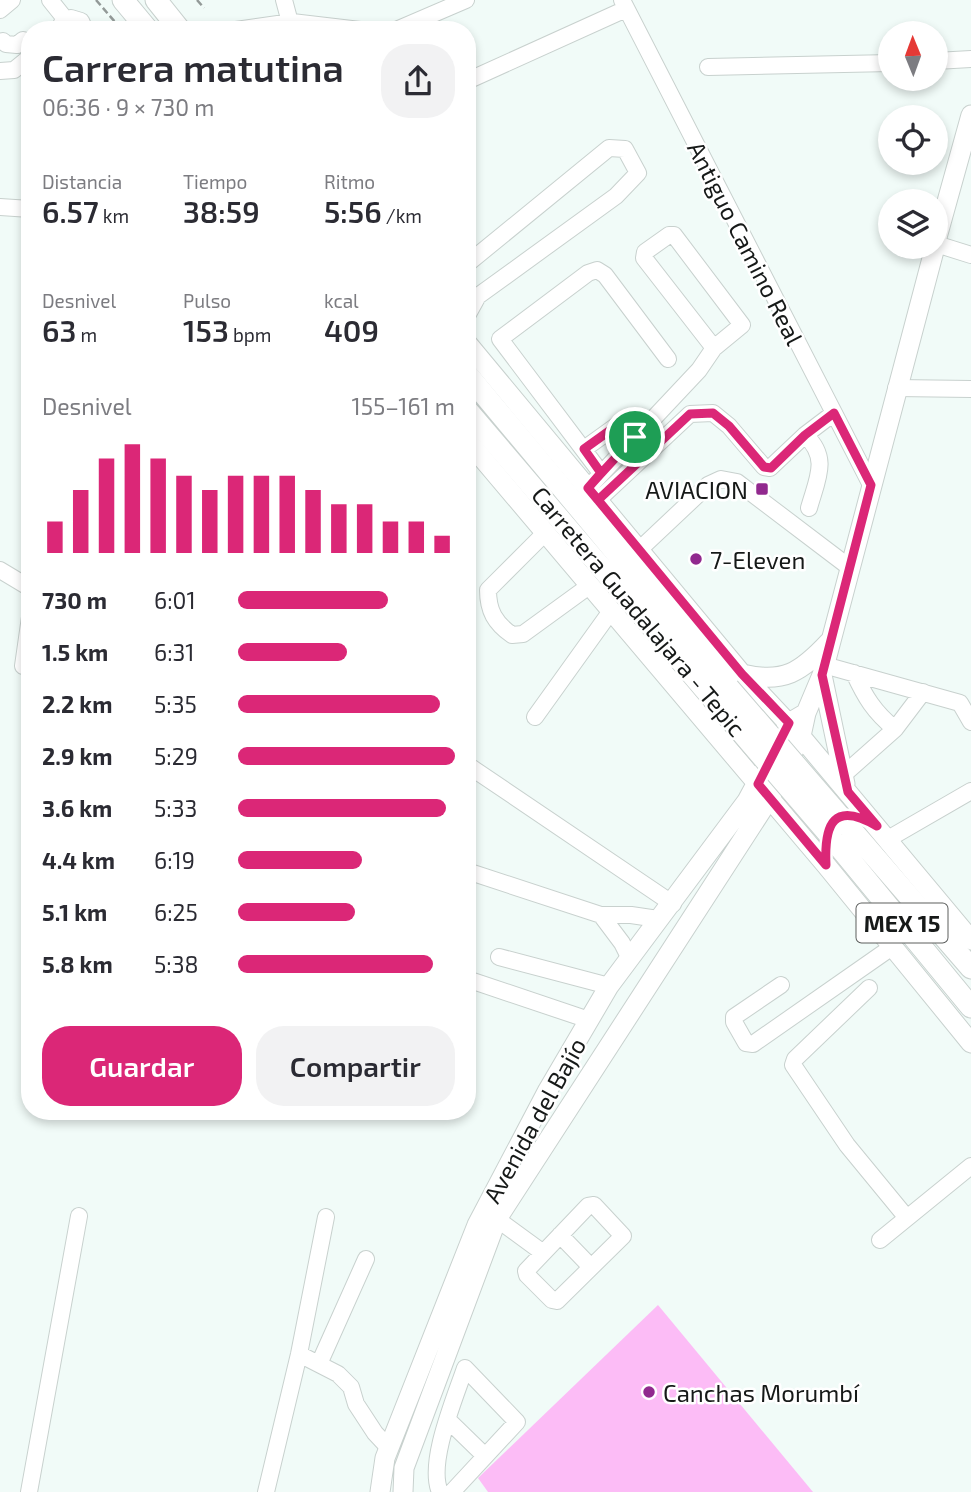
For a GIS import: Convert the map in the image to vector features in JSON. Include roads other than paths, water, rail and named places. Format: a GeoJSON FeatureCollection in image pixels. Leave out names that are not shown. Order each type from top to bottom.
{"type":"FeatureCollection","features":[{"type":"Feature","properties":{"kind":"highway"},"geometry":{"type":"LineString","coordinates":[[123,0],[140,21]]}},
{"type":"Feature","properties":{"kind":"highway"},"geometry":{"type":"LineString","coordinates":[[156,0],[173,21]]}},
{"type":"Feature","properties":{"kind":"highway","name":"Carretera Guadalajara - Tepic"},"geometry":{"type":"LineString","coordinates":[[476,385],[728,687],[971,1007]]}},
{"type":"Feature","properties":{"kind":"highway","name":"Carretera Guadalajara - Tepic"},"geometry":{"type":"LineString","coordinates":[[476,420],[728,687]]}},
{"type":"Feature","properties":{"kind":"highway","name":"Carretera Guadalajara - Tepic"},"geometry":{"type":"LineString","coordinates":[[841,833],[971,968]]}},
{"type":"Feature","properties":{"kind":"main road"},"geometry":{"type":"LineString","coordinates":[[948,201],[970,122]]}},
{"type":"Feature","properties":{"kind":"main road"},"geometry":{"type":"LineString","coordinates":[[764,792],[806,713],[823,670],[932,259]]}},
{"type":"Feature","properties":{"kind":"main road"},"geometry":{"type":"LineString","coordinates":[[476,354],[639,550],[728,687],[795,730],[845,784],[971,940]]}},
{"type":"Feature","properties":{"kind":"main road"},"geometry":{"type":"LineString","coordinates":[[476,451],[826,865],[971,1043]]}},
{"type":"Feature","properties":{"kind":"main road"},"geometry":{"type":"LineString","coordinates":[[728,687],[790,674],[802,668],[830,641]]}},
{"type":"Feature","properties":{"kind":"main road"},"geometry":{"type":"LineString","coordinates":[[823,670],[845,784]]}},
{"type":"Feature","properties":{"kind":"main road"},"geometry":{"type":"LineString","coordinates":[[695,711],[724,708],[732,704],[740,692],[728,687]]}},
{"type":"Feature","properties":{"kind":"main road","name":"Avenida del Bajío"},"geometry":{"type":"LineString","coordinates":[[380,1492],[390,1448],[477,1225],[548,1090],[609,986],[658,919],[764,792]]}},
{"type":"Feature","properties":{"kind":"main road","name":"Avenida del Bajío"},"geometry":{"type":"LineString","coordinates":[[403,1492],[404,1468],[497,1219],[764,792]]}},
{"type":"Feature","properties":{"kind":"main road"},"geometry":{"type":"LineString","coordinates":[[826,865],[825,835],[842,816],[858,816],[882,833]]}},
{"type":"Feature","properties":{"kind":"street"},"geometry":{"type":"LineString","coordinates":[[0,10],[12,0]]}},
{"type":"Feature","properties":{"kind":"street"},"geometry":{"type":"LineString","coordinates":[[50,0],[60,21]]}},
{"type":"Feature","properties":{"kind":"street"},"geometry":{"type":"LineString","coordinates":[[284,0],[290,21]]}},
{"type":"Feature","properties":{"kind":"street"},"geometry":{"type":"LineString","coordinates":[[417,21],[467,0]]}},
{"type":"Feature","properties":{"kind":"street"},"geometry":{"type":"LineString","coordinates":[[476,77],[624,4]]}},
{"type":"Feature","properties":{"kind":"street","name":"Antiguo Camino Real"},"geometry":{"type":"LineString","coordinates":[[624,4],[871,485]]}},
{"type":"Feature","properties":{"kind":"street"},"geometry":{"type":"LineString","coordinates":[[3,41],[17,45],[21,42]]}},
{"type":"Feature","properties":{"kind":"street"},"geometry":{"type":"LineString","coordinates":[[948,61],[971,60]]}},
{"type":"Feature","properties":{"kind":"street"},"geometry":{"type":"LineString","coordinates":[[708,67],[878,63]]}},
{"type":"Feature","properties":{"kind":"street"},"geometry":{"type":"LineString","coordinates":[[0,83],[7,70]]}},
{"type":"Feature","properties":{"kind":"street"},"geometry":{"type":"LineString","coordinates":[[476,257],[609,148],[625,149],[638,173],[616,196],[476,300]]}},
{"type":"Feature","properties":{"kind":"street"},"geometry":{"type":"LineString","coordinates":[[0,207],[21,208]]}},
{"type":"Feature","properties":{"kind":"street"},"geometry":{"type":"LineString","coordinates":[[593,494],[601,473],[699,370],[714,348],[741,328],[741,322],[674,235],[669,234],[645,252],[644,258],[714,348]]}},
{"type":"Feature","properties":{"kind":"street"},"geometry":{"type":"LineString","coordinates":[[948,248],[971,255]]}},
{"type":"Feature","properties":{"kind":"street"},"geometry":{"type":"LineString","coordinates":[[476,348],[500,339],[588,273],[597,270],[605,275],[668,359]]}},
{"type":"Feature","properties":{"kind":"street"},"geometry":{"type":"LineString","coordinates":[[500,339],[601,473]]}},
{"type":"Feature","properties":{"kind":"street"},"geometry":{"type":"LineString","coordinates":[[896,388],[971,388]]}},
{"type":"Feature","properties":{"kind":"street"},"geometry":{"type":"LineString","coordinates":[[593,494],[690,414],[713,413],[729,426],[764,467],[771,468],[805,435],[834,413]]}},
{"type":"Feature","properties":{"kind":"street"},"geometry":{"type":"LineString","coordinates":[[584,449],[623,421],[635,437]]}},
{"type":"Feature","properties":{"kind":"street"},"geometry":{"type":"LineString","coordinates":[[805,435],[816,446],[821,461],[809,508]]}},
{"type":"Feature","properties":{"kind":"street"},"geometry":{"type":"LineString","coordinates":[[639,550],[708,485],[721,479],[737,482],[849,567]]}},
{"type":"Feature","properties":{"kind":"street"},"geometry":{"type":"LineString","coordinates":[[545,533],[488,590],[488,606],[499,625],[512,635],[523,634],[589,586]]}},
{"type":"Feature","properties":{"kind":"street"},"geometry":{"type":"LineString","coordinates":[[0,570],[21,583]]}},
{"type":"Feature","properties":{"kind":"street"},"geometry":{"type":"LineString","coordinates":[[535,717],[611,611]]}},
{"type":"Feature","properties":{"kind":"street"},"geometry":{"type":"LineString","coordinates":[[823,670],[854,673],[966,705],[971,722]]}},
{"type":"Feature","properties":{"kind":"street"},"geometry":{"type":"LineString","coordinates":[[854,673],[867,702],[877,715],[895,729]]}},
{"type":"Feature","properties":{"kind":"street"},"geometry":{"type":"LineString","coordinates":[[845,784],[895,729],[923,692]]}},
{"type":"Feature","properties":{"kind":"street"},"geometry":{"type":"LineString","coordinates":[[476,771],[673,904]]}},
{"type":"Feature","properties":{"kind":"street"},"geometry":{"type":"LineString","coordinates":[[882,833],[971,791]]}},
{"type":"Feature","properties":{"kind":"street"},"geometry":{"type":"LineString","coordinates":[[476,874],[601,915],[631,915],[658,919]]}},
{"type":"Feature","properties":{"kind":"street"},"geometry":{"type":"LineString","coordinates":[[601,915],[622,943],[630,959]]}},
{"type":"Feature","properties":{"kind":"street"},"geometry":{"type":"LineString","coordinates":[[781,985],[734,1017],[746,1043],[753,1044],[892,947]]}},
{"type":"Feature","properties":{"kind":"street"},"geometry":{"type":"LineString","coordinates":[[499,957],[609,986]]}},
{"type":"Feature","properties":{"kind":"street"},"geometry":{"type":"LineString","coordinates":[[476,982],[589,1020]]}},
{"type":"Feature","properties":{"kind":"street"},"geometry":{"type":"LineString","coordinates":[[869,988],[795,1059],[793,1065],[847,1145],[907,1218]]}},
{"type":"Feature","properties":{"kind":"street"},"geometry":{"type":"LineString","coordinates":[[880,1240],[971,1166]]}},
{"type":"Feature","properties":{"kind":"street"},"geometry":{"type":"LineString","coordinates":[[594,1205],[621,1230],[623,1236],[557,1301],[552,1300],[527,1275],[526,1270],[560,1235],[588,1206],[594,1205]]}},
{"type":"Feature","properties":{"kind":"street"},"geometry":{"type":"LineString","coordinates":[[29,1492],[79,1216]]}},
{"type":"Feature","properties":{"kind":"street"},"geometry":{"type":"LineString","coordinates":[[265,1492],[299,1354],[326,1217]]}},
{"type":"Feature","properties":{"kind":"street"},"geometry":{"type":"LineString","coordinates":[[497,1219],[542,1252]]}},
{"type":"Feature","properties":{"kind":"street"},"geometry":{"type":"LineString","coordinates":[[560,1235],[591,1267]]}},
{"type":"Feature","properties":{"kind":"street"},"geometry":{"type":"LineString","coordinates":[[319,1364],[366,1259]]}},
{"type":"Feature","properties":{"kind":"street"},"geometry":{"type":"LineString","coordinates":[[299,1354],[338,1374],[351,1387],[356,1404],[374,1433],[390,1448]]}},
{"type":"Feature","properties":{"kind":"street"},"geometry":{"type":"LineString","coordinates":[[439,1462],[457,1487],[517,1422],[465,1368],[448,1420],[439,1462],[436,1483],[440,1492]]}},
{"type":"Feature","properties":{"kind":"street"},"geometry":{"type":"LineString","coordinates":[[448,1420],[485,1456]]}},
{"type":"Feature","properties":{"kind":"place","name":"AVIACION"},"geometry":{"type":"Point","coordinates":[762,489]}},
{"type":"Feature","properties":{"kind":"place","name":"7-Eleven"},"geometry":{"type":"Point","coordinates":[696,559]}},
{"type":"Feature","properties":{"kind":"place","name":"Canchas Morumbí"},"geometry":{"type":"Point","coordinates":[649,1392]}}]}
